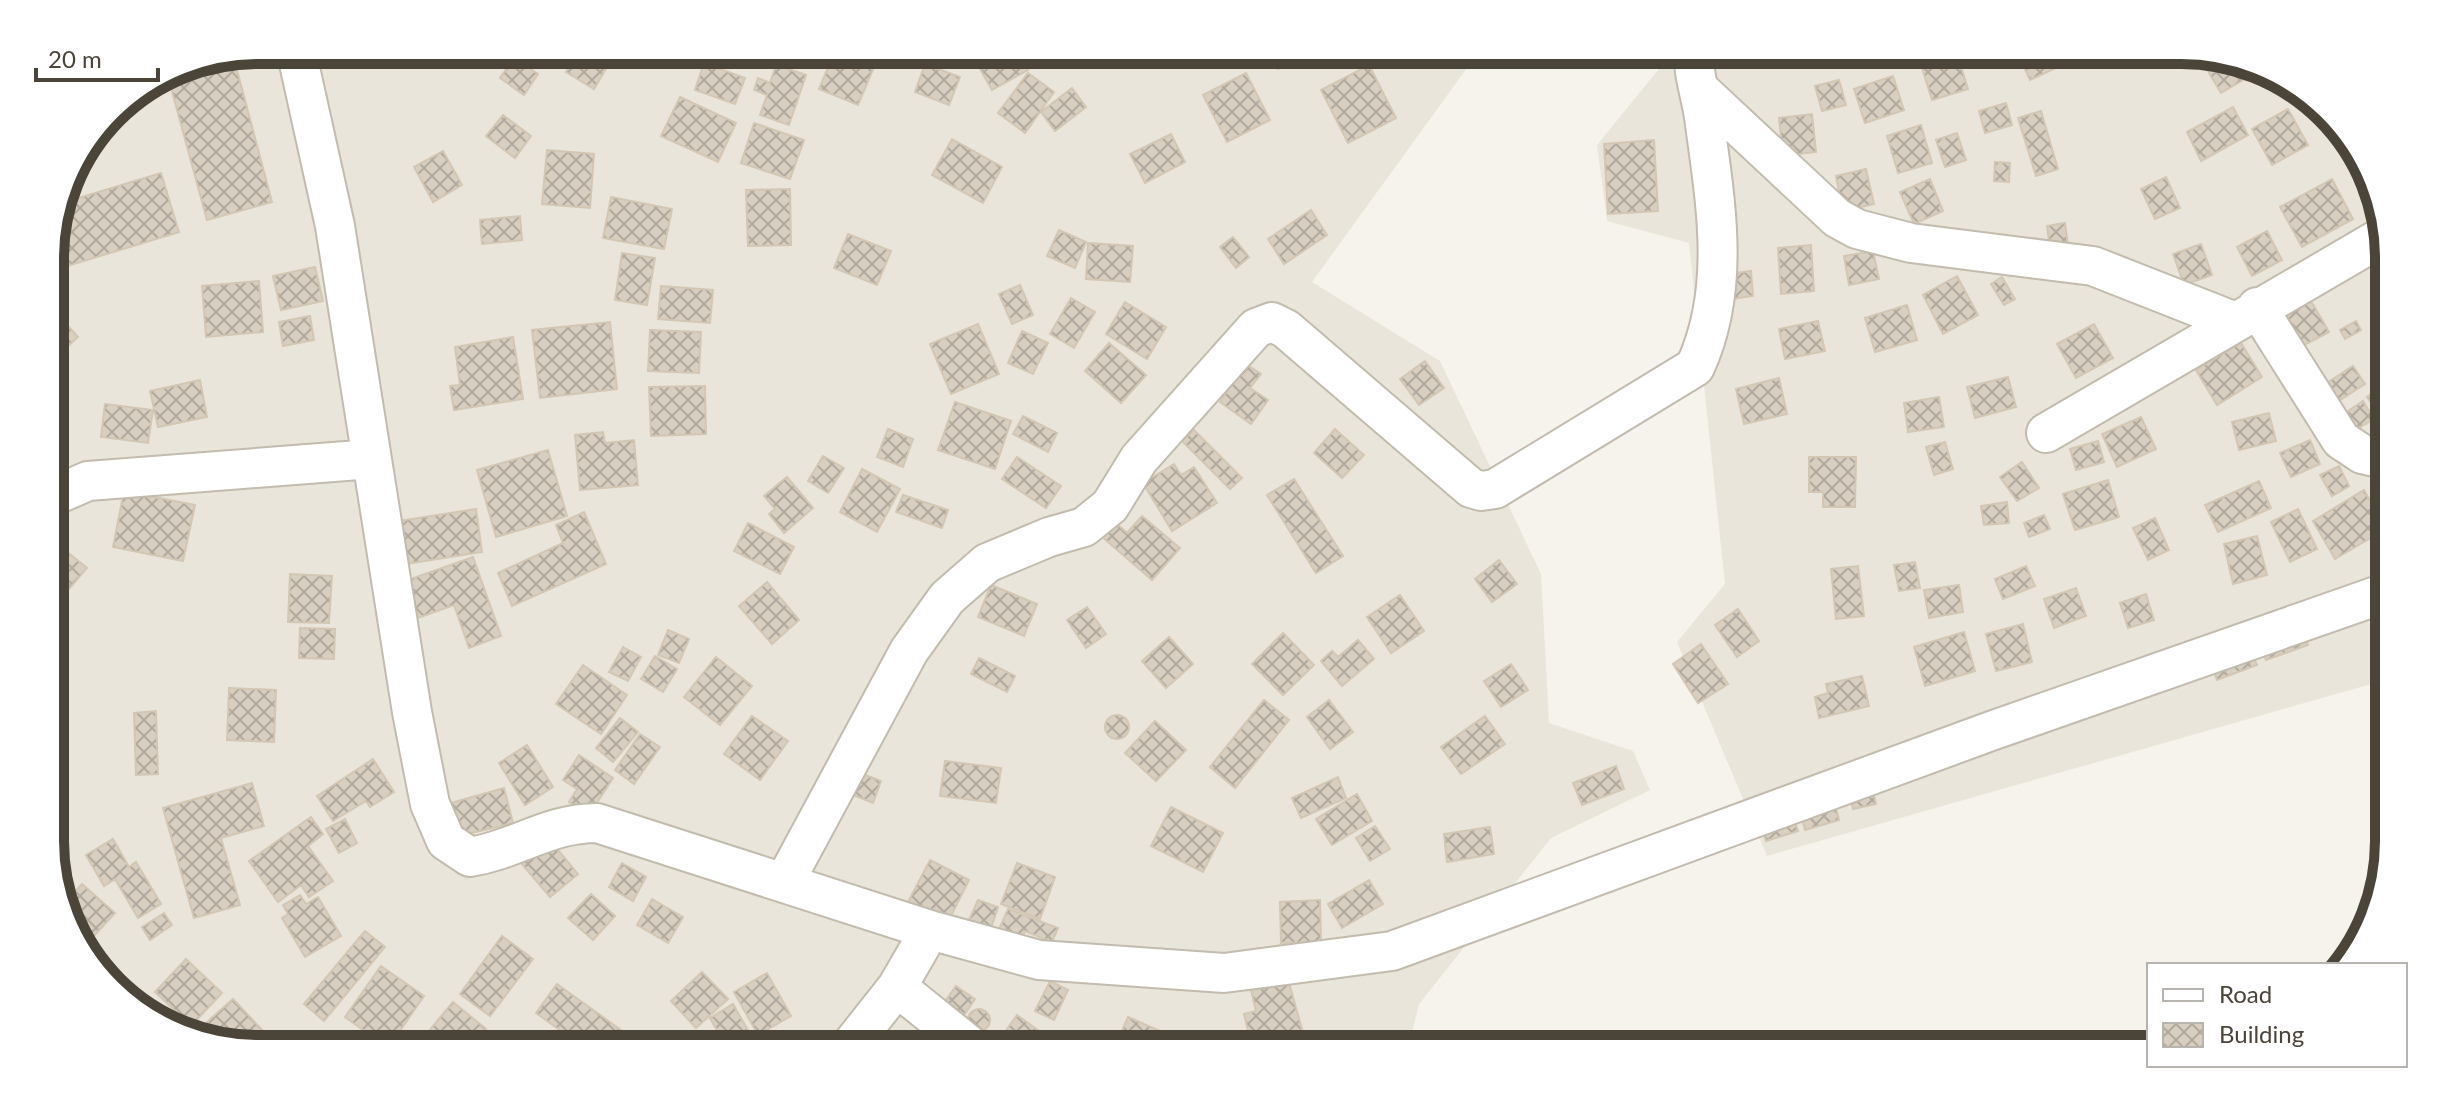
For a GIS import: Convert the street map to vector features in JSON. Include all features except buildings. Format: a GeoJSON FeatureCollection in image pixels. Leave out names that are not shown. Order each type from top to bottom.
{"type":"FeatureCollection","features":[{"type":"Feature","properties":{"kind":"street"},"geometry":{"type":"LineString","coordinates":[[299,64],[335,226],[412,712],[430,804],[446,841],[470,857],[495,853],[568,823],[597,823],[930,930],[1039,960],[1224,973],[1392,951],[2062,705],[2375,597]]}},
{"type":"Feature","properties":{"kind":"street"},"geometry":{"type":"LineString","coordinates":[[785,881],[909,651],[947,598],[987,563],[1049,537],[1084,527],[1110,506],[1139,459],[1256,328],[1272,322],[1286,329],[1471,488],[1481,491],[1495,489],[1695,367],[1705,347],[1716,295],[1719,228],[1702,64]]}},
{"type":"Feature","properties":{"kind":"street"},"geometry":{"type":"LineString","coordinates":[[1705,64],[1828,210],[1857,229],[1911,243],[2093,266],[2245,314],[2341,440],[2362,454],[2375,457]]}},
{"type":"Feature","properties":{"kind":"street"},"geometry":{"type":"LineString","coordinates":[[2046,433],[2374,242]]}},
{"type":"Feature","properties":{"kind":"street"},"geometry":{"type":"LineString","coordinates":[[64,491],[88,481],[372,459]]}},
{"type":"Feature","properties":{"kind":"street"},"geometry":{"type":"LineString","coordinates":[[859,1035],[897,987],[930,930]]}},
{"type":"Feature","properties":{"kind":"street"},"geometry":{"type":"LineString","coordinates":[[897,987],[957,1035]]}},
{"type":"Feature","properties":{"kind":"shaded area"},"geometry":{"type":"Polygon","coordinates":[[[245,64],[1470,64],[1312,282],[1440,361],[1541,574],[1549,723],[1633,751],[1650,790],[1551,838],[1419,1004],[1411,1035],[258,1035],[208,1028],[161,1009],[121,978],[90,938],[71,891],[64,841],[64,245],[79,184],[97,150],[130,112],[172,84],[196,74],[245,64]]]}},
{"type":"Feature","properties":{"kind":"shaded area"},"geometry":{"type":"Polygon","coordinates":[[[1663,64],[2181,64],[2219,68],[2255,79],[2299,104],[2335,140],[2349,161],[2368,208],[2373,233],[2375,683],[1767,856],[1677,642],[1725,584],[1689,243],[1607,221],[1597,145],[1663,64]]]}}]}
